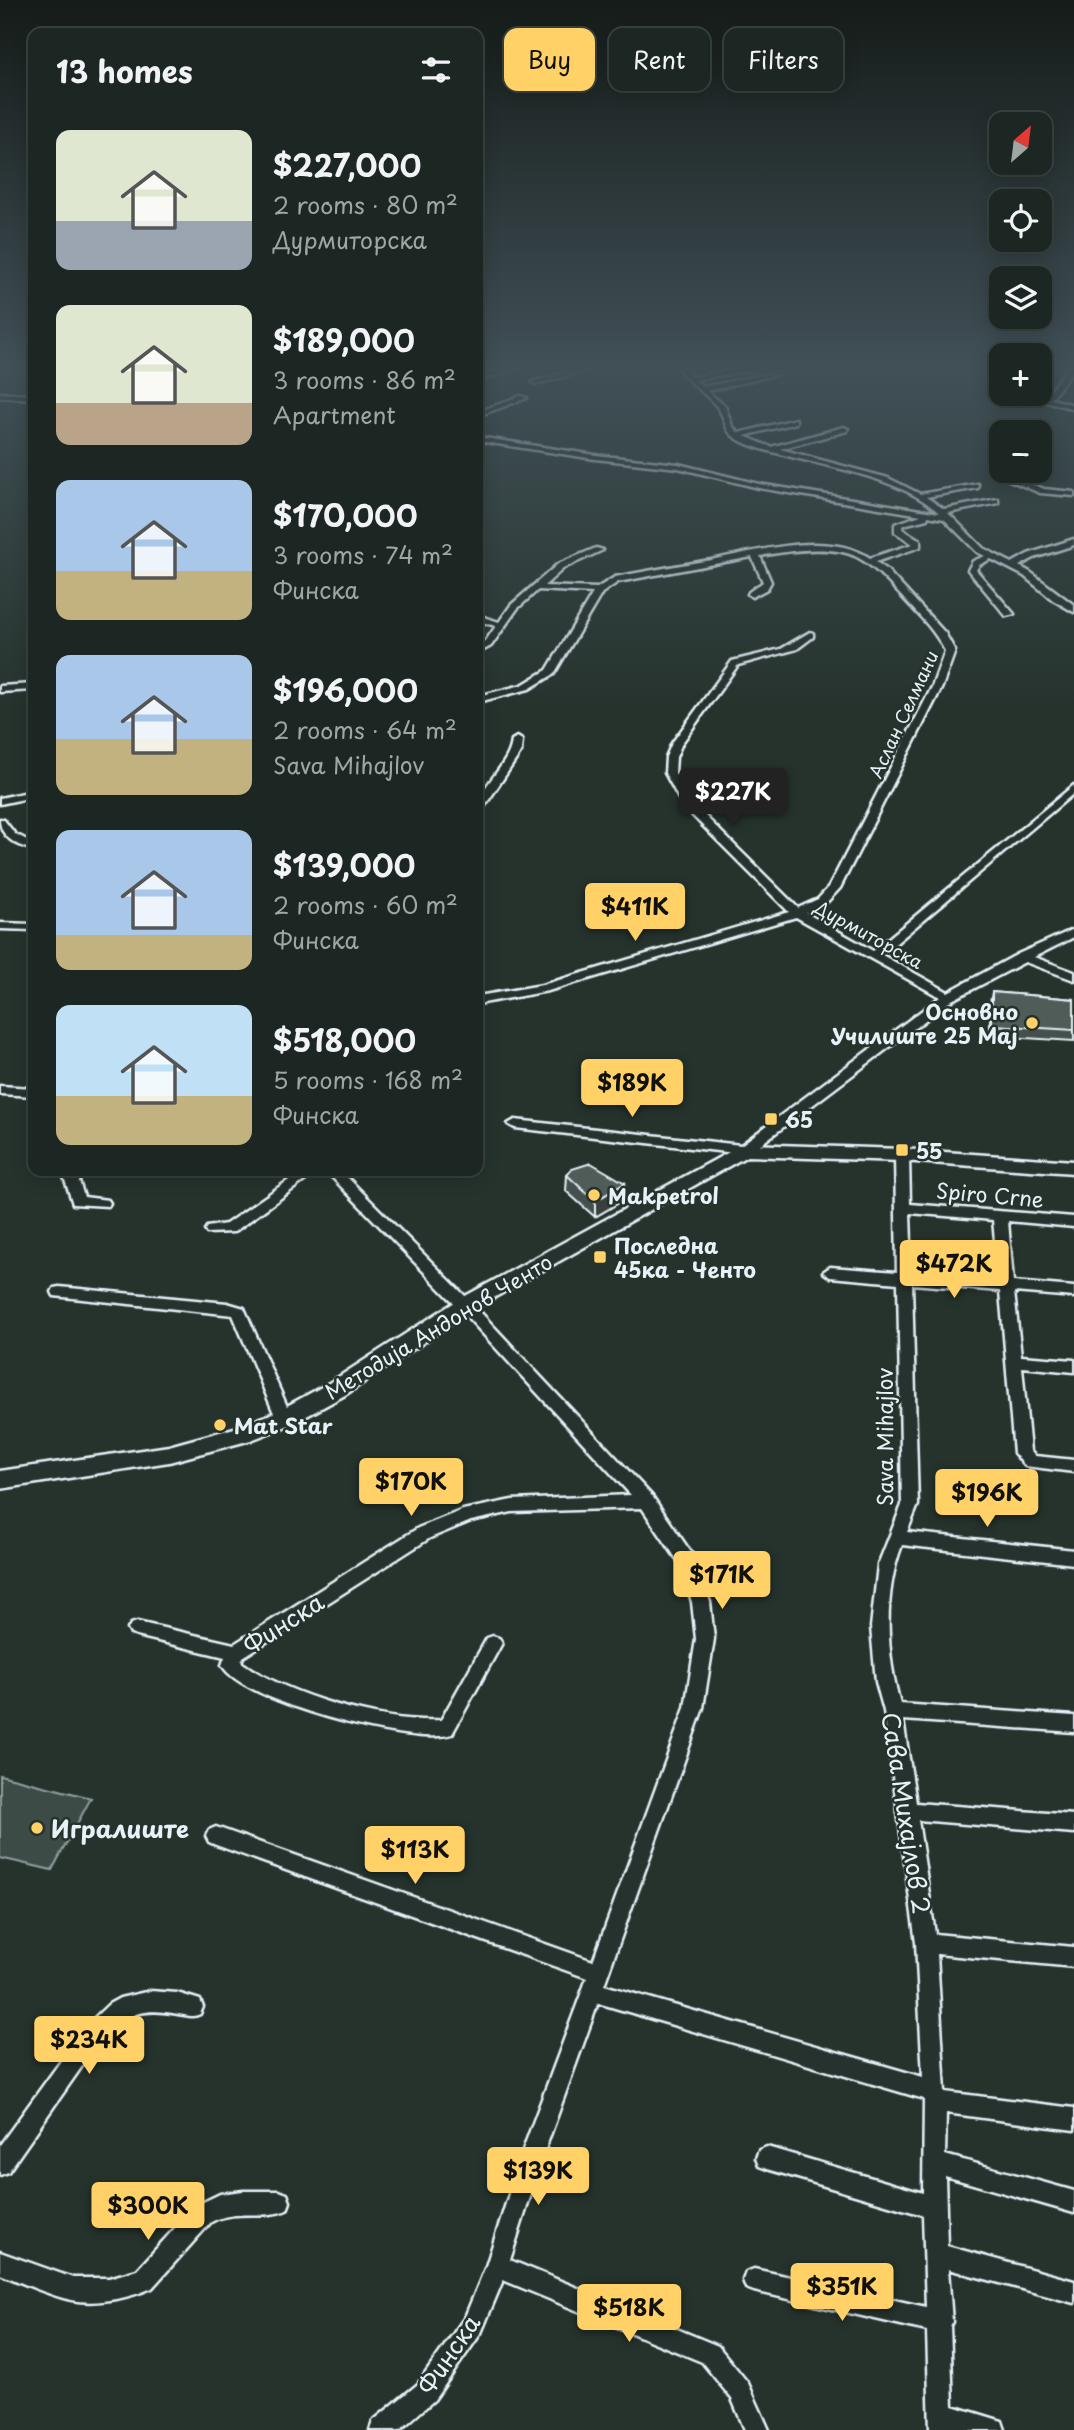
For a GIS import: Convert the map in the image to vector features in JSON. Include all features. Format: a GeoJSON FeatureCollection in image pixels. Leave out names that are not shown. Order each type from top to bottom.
{"type":"FeatureCollection","features":[{"type":"Feature","properties":{"kind":"main road"},"geometry":{"type":"LineString","coordinates":[[744,1150],[902,1155],[1074,1167]]}},
{"type":"Feature","properties":{"kind":"main road","name":"Методија Андонов Ченто"},"geometry":{"type":"LineString","coordinates":[[0,1479],[169,1454],[243,1434],[284,1418],[337,1389],[466,1306],[744,1150]]}},
{"type":"Feature","properties":{"kind":"street"},"geometry":{"type":"LineString","coordinates":[[731,480],[948,517]]}},
{"type":"Feature","properties":{"kind":"street"},"geometry":{"type":"LineString","coordinates":[[886,480],[921,496],[948,517],[971,542],[991,556],[1016,564],[1056,598],[1074,609]]}},
{"type":"Feature","properties":{"kind":"street"},"geometry":{"type":"LineString","coordinates":[[1024,483],[1043,491],[1074,494]]}},
{"type":"Feature","properties":{"kind":"street"},"geometry":{"type":"LineString","coordinates":[[921,496],[975,486]]}},
{"type":"Feature","properties":{"kind":"street"},"geometry":{"type":"LineString","coordinates":[[871,561],[917,545],[917,541],[898,530],[904,520],[948,517],[995,501]]}},
{"type":"Feature","properties":{"kind":"street"},"geometry":{"type":"LineString","coordinates":[[1016,564],[1031,556],[1074,542]]}},
{"type":"Feature","properties":{"kind":"street","name":"Аслан Селмани"},"geometry":{"type":"LineString","coordinates":[[483,999],[544,988],[797,913],[822,901],[834,888],[948,662],[950,651],[943,635],[871,561],[838,549],[818,546],[755,554],[626,577],[599,591]]}},
{"type":"Feature","properties":{"kind":"street"},"geometry":{"type":"LineString","coordinates":[[483,647],[488,644],[514,607],[561,566],[599,550]]}},
{"type":"Feature","properties":{"kind":"street"},"geometry":{"type":"LineString","coordinates":[[752,594],[767,582],[755,554]]}},
{"type":"Feature","properties":{"kind":"street"},"geometry":{"type":"LineString","coordinates":[[991,556],[976,563],[972,570],[1009,614]]}},
{"type":"Feature","properties":{"kind":"street"},"geometry":{"type":"LineString","coordinates":[[483,698],[517,691],[540,681],[551,672],[599,591],[538,588]]}},
{"type":"Feature","properties":{"kind":"street"},"geometry":{"type":"LineString","coordinates":[[483,620],[501,625]]}},
{"type":"Feature","properties":{"kind":"street","name":"Дурмиторска"},"geometry":{"type":"LineString","coordinates":[[810,635],[792,650],[735,663],[677,743],[670,768],[672,780],[687,804],[797,913],[948,997]]}},
{"type":"Feature","properties":{"kind":"street"},"geometry":{"type":"LineString","coordinates":[[0,689],[28,687]]}},
{"type":"Feature","properties":{"kind":"street"},"geometry":{"type":"LineString","coordinates":[[483,800],[516,752],[517,740]]}},
{"type":"Feature","properties":{"kind":"street"},"geometry":{"type":"LineString","coordinates":[[873,957],[1074,788]]}},
{"type":"Feature","properties":{"kind":"street"},"geometry":{"type":"LineString","coordinates":[[0,801],[28,795]]}},
{"type":"Feature","properties":{"kind":"street"},"geometry":{"type":"LineString","coordinates":[[0,822],[11,836],[28,844]]}},
{"type":"Feature","properties":{"kind":"street"},"geometry":{"type":"LineString","coordinates":[[0,926],[28,927]]}},
{"type":"Feature","properties":{"kind":"street"},"geometry":{"type":"LineString","coordinates":[[515,1124],[744,1150],[948,997],[1074,932]]}},
{"type":"Feature","properties":{"kind":"street"},"geometry":{"type":"LineString","coordinates":[[1022,957],[1074,976]]}},
{"type":"Feature","properties":{"kind":"street"},"geometry":{"type":"LineString","coordinates":[[0,1090],[28,1092]]}},
{"type":"Feature","properties":{"kind":"street","name":"Sava Mihajlov"},"geometry":{"type":"LineString","coordinates":[[902,1155],[911,1505],[897,1538],[1074,1557]]}},
{"type":"Feature","properties":{"kind":"street"},"geometry":{"type":"LineString","coordinates":[[70,1176],[78,1201],[103,1203]]}},
{"type":"Feature","properties":{"kind":"street"},"geometry":{"type":"LineString","coordinates":[[212,1230],[229,1229],[304,1176]]}},
{"type":"Feature","properties":{"kind":"street","name":"Финска"},"geometry":{"type":"LineString","coordinates":[[339,1176],[466,1306],[646,1501],[688,1562],[702,1602],[705,1639],[694,1708],[535,2147],[497,2266],[473,2325],[426,2392],[382,2430]]}},
{"type":"Feature","properties":{"kind":"street","name":"Spiro Crne"},"geometry":{"type":"LineString","coordinates":[[903,1208],[1074,1222]]}},
{"type":"Feature","properties":{"kind":"street"},"geometry":{"type":"LineString","coordinates":[[1000,1216],[1022,1453],[1031,1462],[1074,1466]]}},
{"type":"Feature","properties":{"kind":"street"},"geometry":{"type":"LineString","coordinates":[[830,1272],[1074,1292]]}},
{"type":"Feature","properties":{"kind":"street"},"geometry":{"type":"LineString","coordinates":[[59,1292],[227,1308],[239,1312],[284,1418]]}},
{"type":"Feature","properties":{"kind":"street"},"geometry":{"type":"LineString","coordinates":[[1015,1361],[1074,1366]]}},
{"type":"Feature","properties":{"kind":"street","name":"Финска"},"geometry":{"type":"LineString","coordinates":[[493,1643],[446,1728],[435,1731],[373,1723],[270,1686],[231,1665],[236,1653],[424,1533],[469,1515],[512,1506],[646,1501]]}},
{"type":"Feature","properties":{"kind":"street","name":"Сава Михајлов 2"},"geometry":{"type":"LineString","coordinates":[[897,1538],[884,1575],[880,1627],[926,1943],[934,2096],[934,2207],[942,2423],[993,2430]]}},
{"type":"Feature","properties":{"kind":"street"},"geometry":{"type":"LineString","coordinates":[[137,1629],[236,1653]]}},
{"type":"Feature","properties":{"kind":"street"},"geometry":{"type":"LineString","coordinates":[[893,1712],[1074,1724]]}},
{"type":"Feature","properties":{"kind":"street"},"geometry":{"type":"LineString","coordinates":[[907,1811],[1074,1824]]}},
{"type":"Feature","properties":{"kind":"street"},"geometry":{"type":"LineString","coordinates":[[216,1836],[596,1982],[934,2096],[1074,2119]]}},
{"type":"Feature","properties":{"kind":"street"},"geometry":{"type":"LineString","coordinates":[[926,1943],[1074,1957]]}},
{"type":"Feature","properties":{"kind":"street"},"geometry":{"type":"LineString","coordinates":[[0,2164],[94,2032],[110,2014],[137,2001],[160,1999],[192,2007]]}},
{"type":"Feature","properties":{"kind":"street"},"geometry":{"type":"LineString","coordinates":[[767,2158],[934,2207]]}},
{"type":"Feature","properties":{"kind":"street"},"geometry":{"type":"LineString","coordinates":[[933,2162],[1074,2202]]}},
{"type":"Feature","properties":{"kind":"street"},"geometry":{"type":"LineString","coordinates":[[0,2263],[73,2290],[109,2289],[144,2280],[203,2214],[243,2202],[279,2202]]}},
{"type":"Feature","properties":{"kind":"street"},"geometry":{"type":"LineString","coordinates":[[937,2255],[1074,2292]]}},
{"type":"Feature","properties":{"kind":"street"},"geometry":{"type":"LineString","coordinates":[[497,2266],[710,2354],[740,2391],[757,2430]]}},
{"type":"Feature","properties":{"kind":"street"},"geometry":{"type":"LineString","coordinates":[[754,2280],[940,2322]]}},
{"type":"Feature","properties":{"kind":"shaded area","name":"Игралиште"},"geometry":{"type":"Polygon","coordinates":[[[0,1775],[91,1798],[52,1870],[0,1858],[0,1775]]]}},
{"type":"Feature","properties":{"kind":"building","name":"Основно Училиште 25 Мај"},"geometry":{"type":"Polygon","coordinates":[[[992,992],[1074,999],[1074,1030],[992,1025],[992,992]]]}},
{"type":"Feature","properties":{"kind":"building"},"geometry":{"type":"Polygon","coordinates":[[[591,1163],[625,1183],[595,1201],[567,1175],[572,1169],[591,1163]]]}},
{"type":"Feature","properties":{"kind":"waterway"},"geometry":{"type":"LineString","coordinates":[[895,482],[918,493]]}},
{"type":"Feature","properties":{"kind":"place","name":"Основно Училиште 25 Мај"},"geometry":{"type":"Point","coordinates":[1032,1023]}},
{"type":"Feature","properties":{"kind":"place","name":"65"},"geometry":{"type":"Point","coordinates":[771,1119]}},
{"type":"Feature","properties":{"kind":"place","name":"55"},"geometry":{"type":"Point","coordinates":[902,1150]}},
{"type":"Feature","properties":{"kind":"place","name":"Makpetrol"},"geometry":{"type":"Point","coordinates":[594,1195]}},
{"type":"Feature","properties":{"kind":"place","name":"Последна 45ка - Ченто"},"geometry":{"type":"Point","coordinates":[600,1257]}},
{"type":"Feature","properties":{"kind":"place","name":"Mat Star"},"geometry":{"type":"Point","coordinates":[220,1425]}},
{"type":"Feature","properties":{"kind":"place","name":"Игралиште"},"geometry":{"type":"Point","coordinates":[37,1828]}}]}
